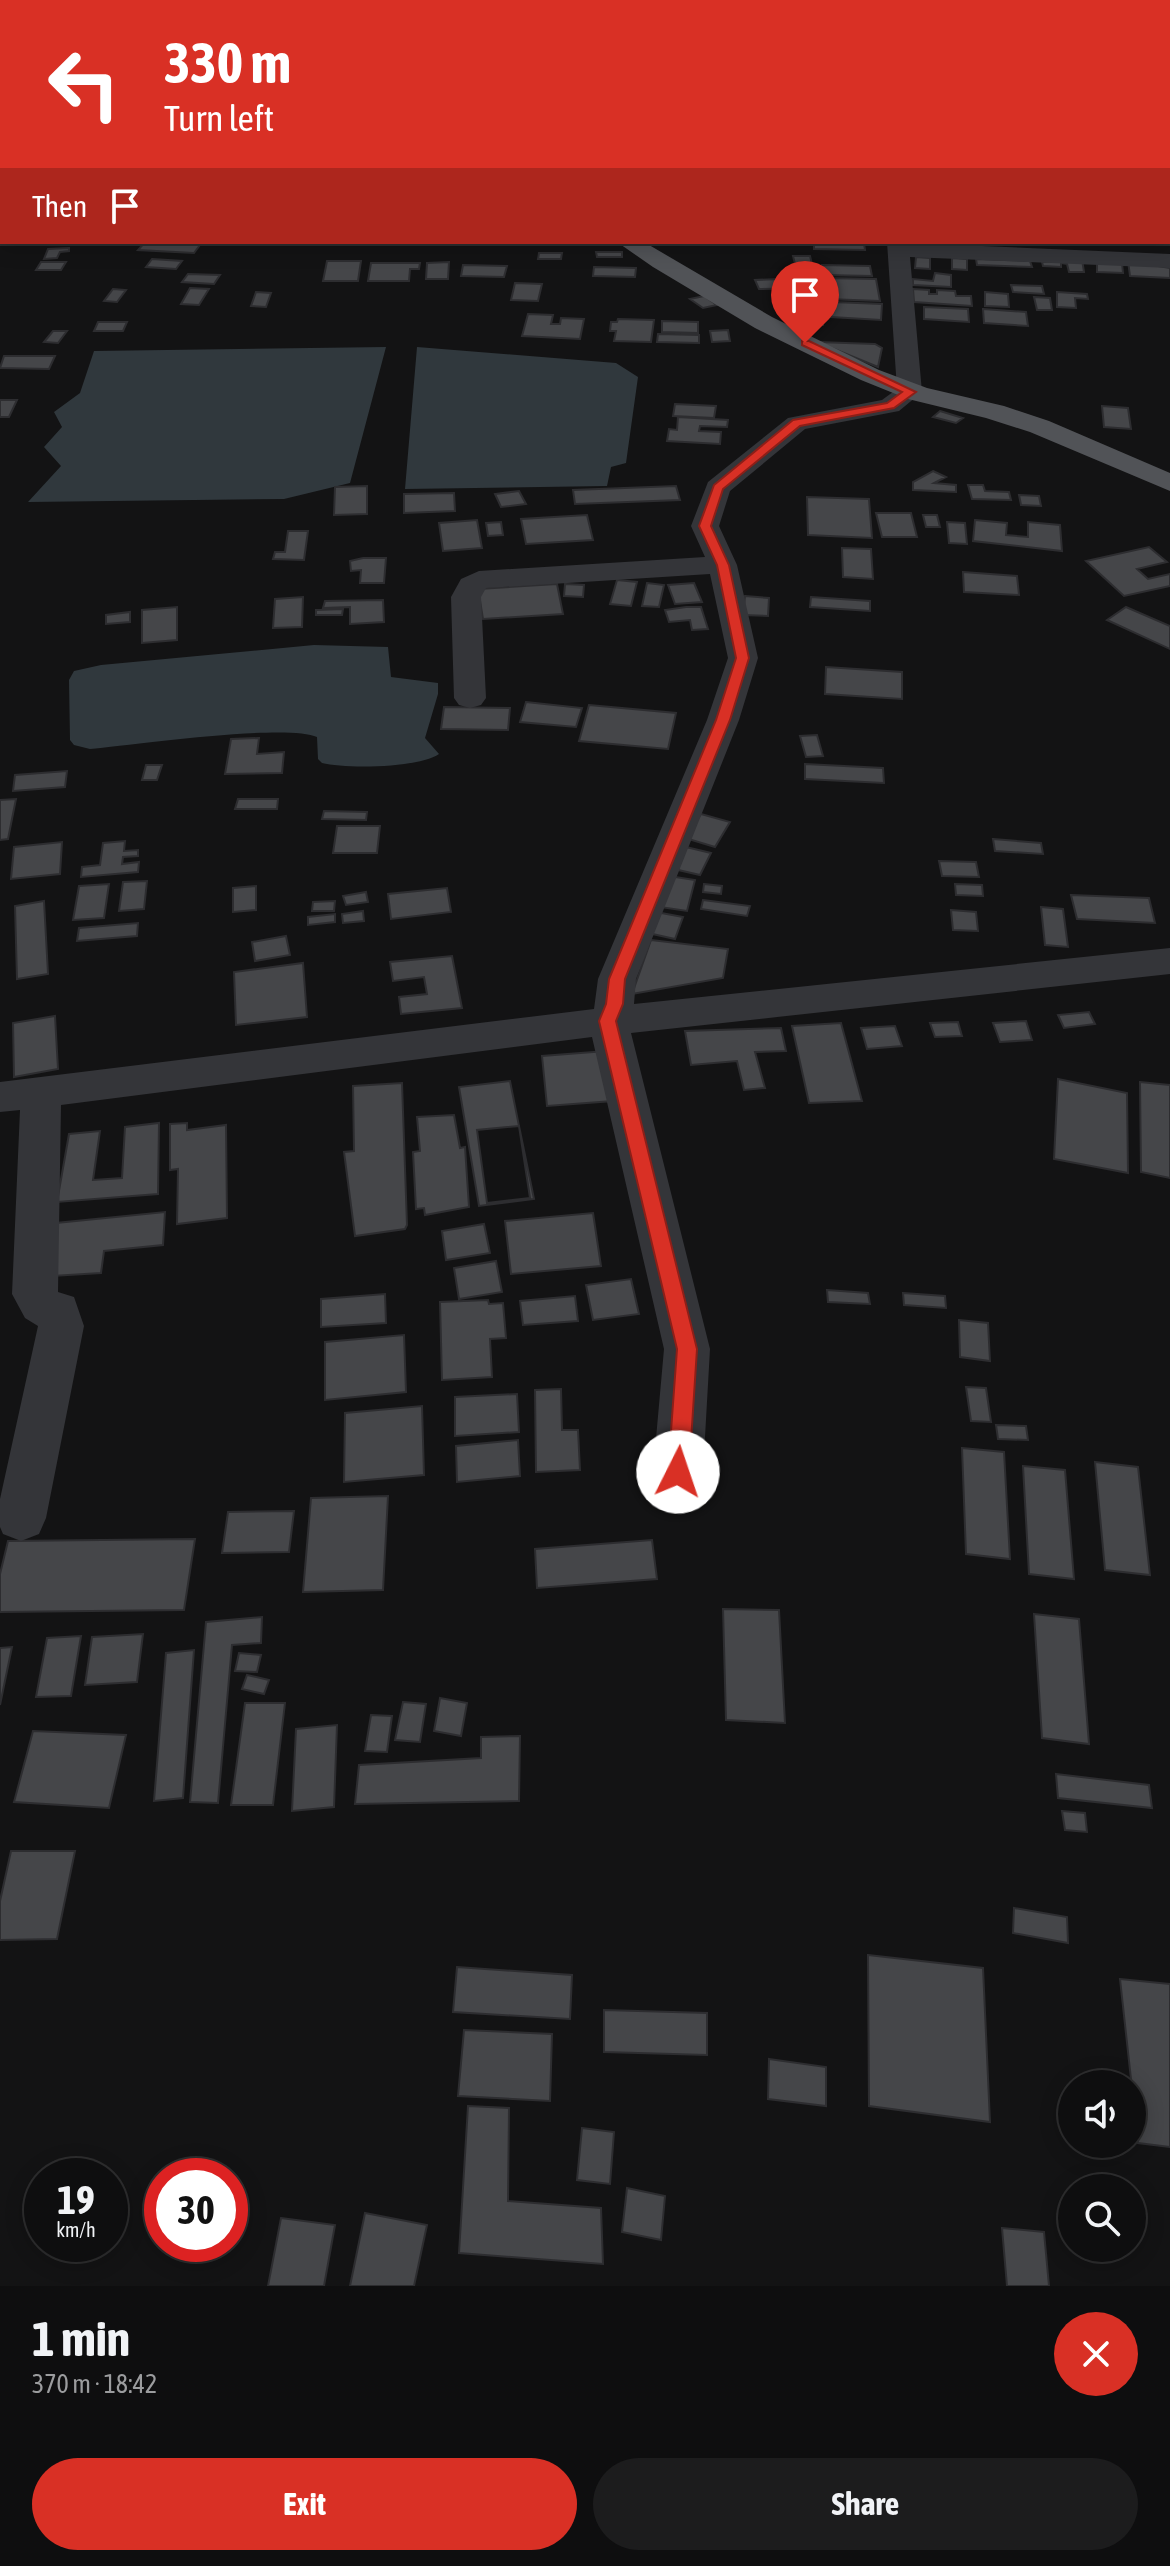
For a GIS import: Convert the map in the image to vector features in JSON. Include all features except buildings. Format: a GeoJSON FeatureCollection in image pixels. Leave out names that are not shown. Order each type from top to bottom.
{"type":"FeatureCollection","features":[{"type":"Feature","properties":{"kind":"main road"},"geometry":{"type":"LineString","coordinates":[[631,244],[728,304],[857,369],[910,392],[997,413],[1087,446],[1170,483]]}},
{"type":"Feature","properties":{"kind":"street"},"geometry":{"type":"LineString","coordinates":[[678,1472],[687,1349],[608,1021],[615,1004],[617,979],[723,720],[743,658],[723,565],[705,526],[718,488],[797,423],[890,406],[910,392],[898,246],[1170,261]]}},
{"type":"Feature","properties":{"kind":"street"},"geometry":{"type":"LineString","coordinates":[[470,698],[466,597],[471,585],[479,580],[723,565]]}},
{"type":"Feature","properties":{"kind":"street"},"geometry":{"type":"LineString","coordinates":[[21,1518],[61,1326],[58,1311],[41,1305],[35,1294],[21,1095],[608,1021],[1170,961]]}},
{"type":"Feature","properties":{"kind":"shaded area"},"geometry":{"type":"Polygon","coordinates":[[[386,347],[350,483],[284,499],[28,502],[61,466],[44,447],[62,427],[54,412],[80,393],[94,351],[386,347]]]}},
{"type":"Feature","properties":{"kind":"shaded area"},"geometry":{"type":"Polygon","coordinates":[[[417,347],[616,363],[638,377],[626,463],[611,467],[607,486],[405,489],[417,347]]]}},
{"type":"Feature","properties":{"kind":"shaded area"},"geometry":{"type":"Polygon","coordinates":[[[314,645],[388,647],[391,677],[438,683],[438,694],[425,738],[439,754],[400,765],[322,763],[318,759],[317,737],[275,732],[90,749],[74,745],[70,740],[69,680],[74,671],[101,665],[314,645]]]}},
{"type":"Feature","properties":{"kind":"route"},"geometry":{"type":"LineString","coordinates":[[678,1472],[687,1349],[608,1021],[615,1004],[617,979],[723,720],[743,658],[723,565],[705,526],[718,488],[767,444],[797,423],[890,406],[910,392],[805,343]]}}]}
